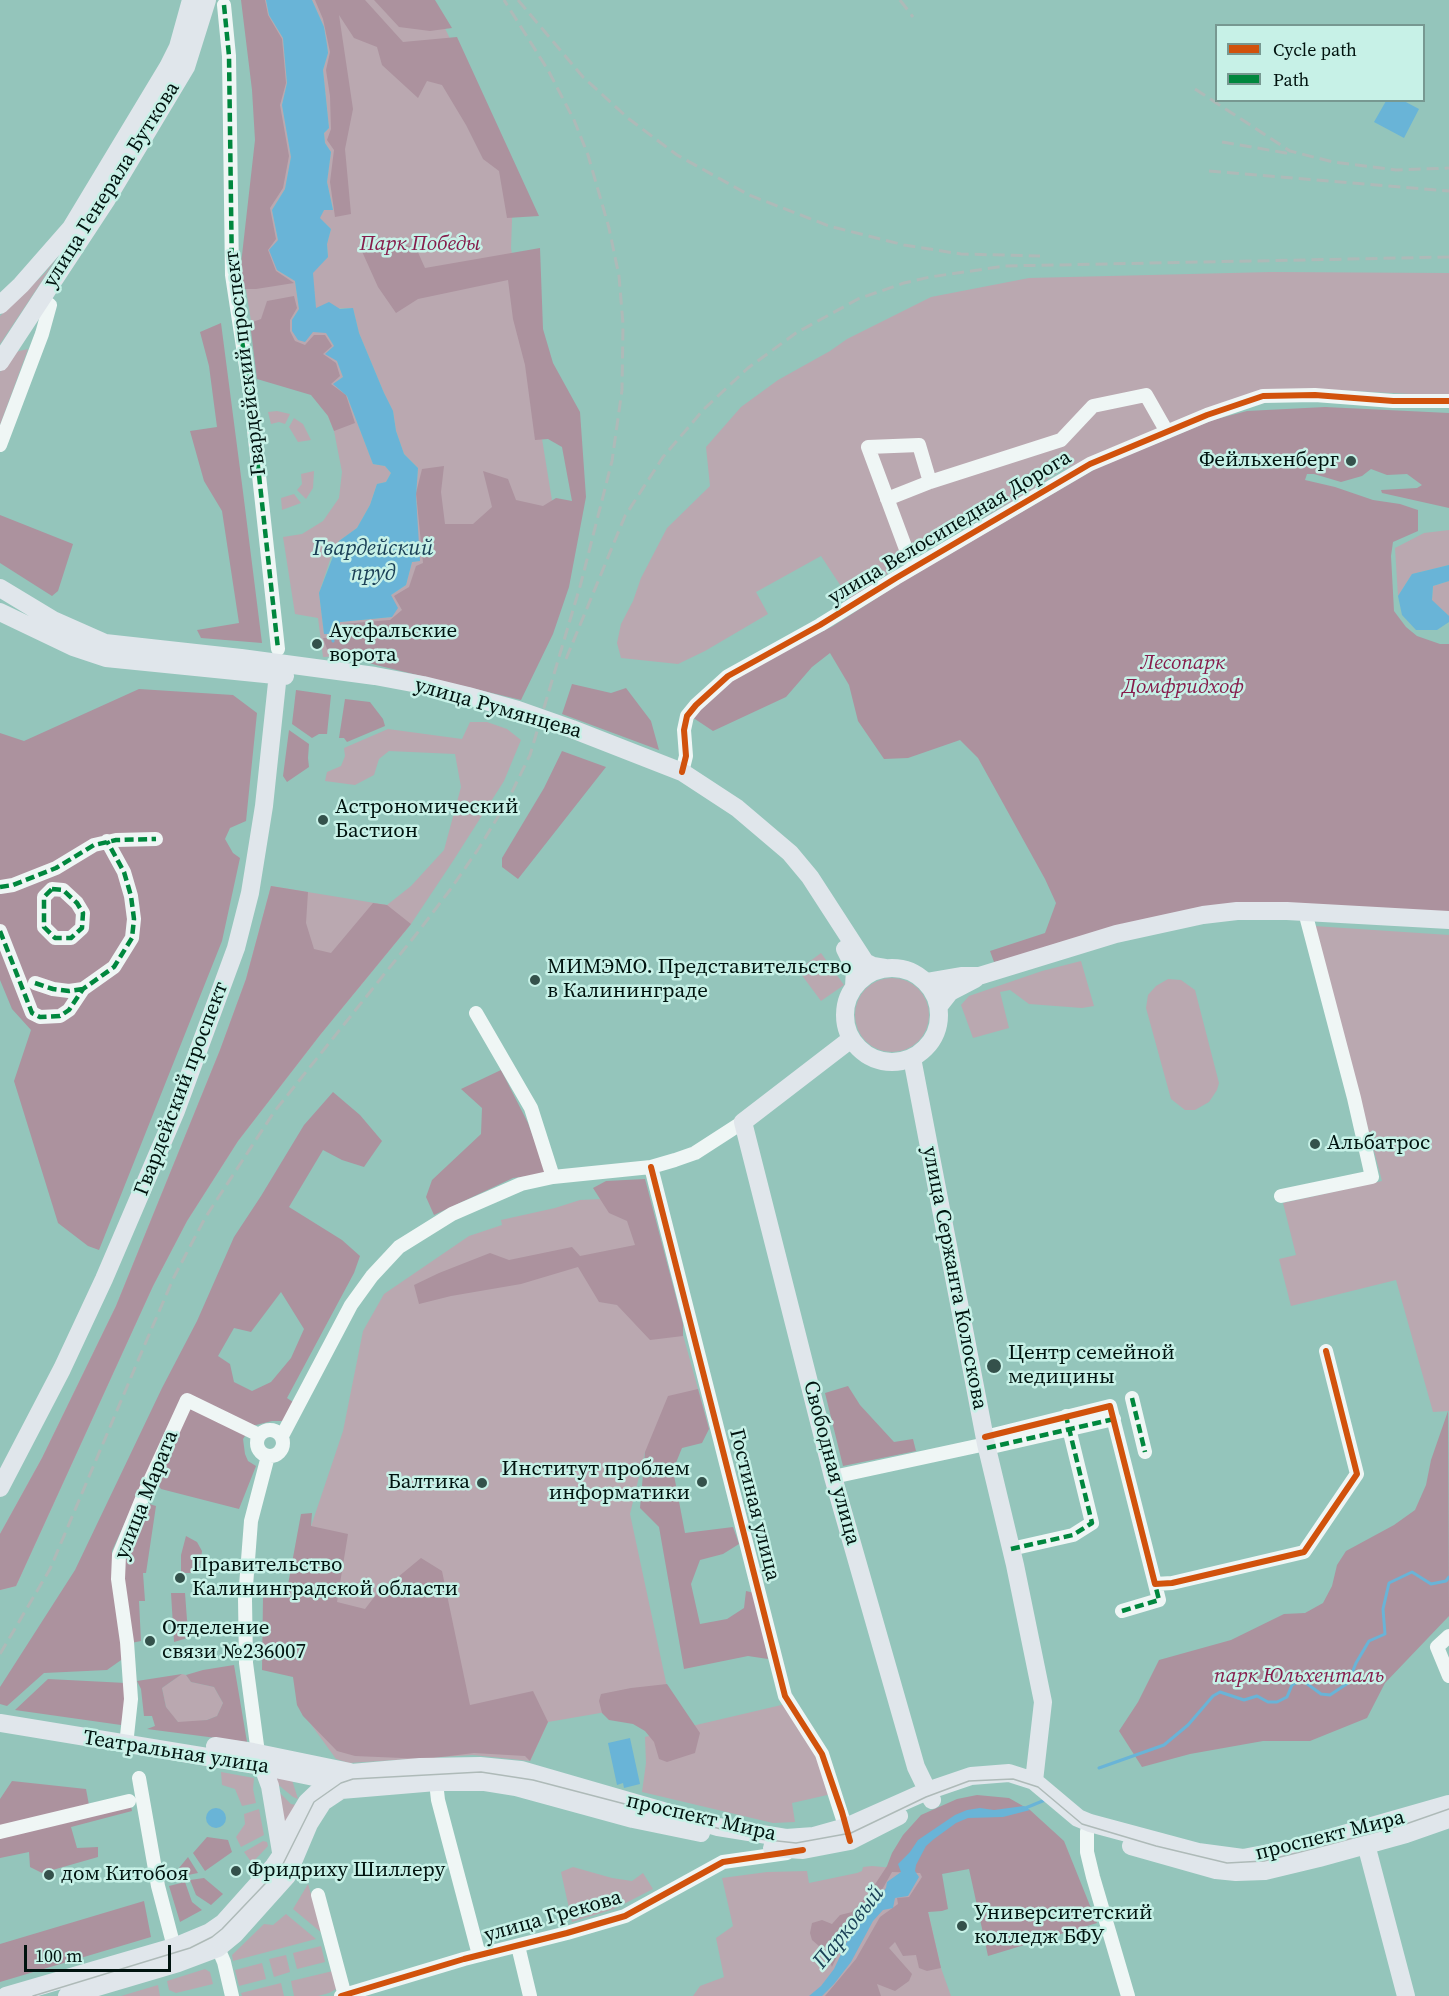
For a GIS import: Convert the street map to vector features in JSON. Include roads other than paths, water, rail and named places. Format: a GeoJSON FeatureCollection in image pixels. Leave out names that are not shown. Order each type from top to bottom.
{"type":"FeatureCollection","features":[{"type":"Feature","properties":{"kind":"main road","name":"улица Генерала Буткова"},"geometry":{"type":"LineString","coordinates":[[0,305],[21,285],[71,228],[168,67],[178,47],[191,0]]}},
{"type":"Feature","properties":{"kind":"main road","name":"улица Генерала Буткова"},"geometry":{"type":"LineString","coordinates":[[0,362],[107,199],[186,67],[216,2]]}},
{"type":"Feature","properties":{"kind":"main road","name":"улица Румянцева"},"geometry":{"type":"LineString","coordinates":[[0,588],[53,620],[105,643],[278,663],[516,714],[682,772],[737,808],[790,854],[810,877],[865,962],[885,969]]}},
{"type":"Feature","properties":{"kind":"main road","name":"улица Румянцева"},"geometry":{"type":"LineString","coordinates":[[0,612],[73,647],[106,658],[278,663]]}},
{"type":"Feature","properties":{"kind":"main road","name":"Гвардейский проспект"},"geometry":{"type":"LineString","coordinates":[[0,1488],[62,1369],[104,1279],[176,1111],[236,948],[254,873],[264,806],[278,663]]}},
{"type":"Feature","properties":{"kind":"main road","name":"улица Румянцева"},"geometry":{"type":"LineString","coordinates":[[570,734],[678,783],[738,822],[787,865],[802,883],[850,958],[855,969],[854,987]]}},
{"type":"Feature","properties":{"kind":"main road"},"geometry":{"type":"LineString","coordinates":[[926,982],[961,976],[979,976],[1116,934],[1203,915],[1237,911],[1305,912],[1449,920]]}},
{"type":"Feature","properties":{"kind":"main road"},"geometry":{"type":"LineString","coordinates":[[885,969],[914,973],[926,982],[939,1006],[939,1021],[934,1036],[925,1049],[912,1058],[895,1062],[878,1060],[862,1052],[851,1039],[845,1022],[846,1004],[854,987],[867,975],[885,969]]}},
{"type":"Feature","properties":{"kind":"main road"},"geometry":{"type":"LineString","coordinates":[[939,1006],[950,992],[973,982],[979,976]]}},
{"type":"Feature","properties":{"kind":"main road"},"geometry":{"type":"LineString","coordinates":[[743,1122],[851,1039]]}},
{"type":"Feature","properties":{"kind":"main road","name":"улица Сержанта Колоскова"},"geometry":{"type":"LineString","coordinates":[[912,1058],[986,1443],[1043,1702],[1036,1772],[1037,1786]]}},
{"type":"Feature","properties":{"kind":"main road","name":"Свободная улица"},"geometry":{"type":"LineString","coordinates":[[743,1122],[833,1477],[916,1767],[929,1796]]}},
{"type":"Feature","properties":{"kind":"main road","name":"Театральная улица"},"geometry":{"type":"LineString","coordinates":[[0,1715],[110,1733],[126,1739]]}},
{"type":"Feature","properties":{"kind":"main road","name":"Театральная улица"},"geometry":{"type":"LineString","coordinates":[[0,1723],[126,1739],[260,1760],[351,1780]]}},
{"type":"Feature","properties":{"kind":"main road"},"geometry":{"type":"LineString","coordinates":[[260,1760],[270,1786],[282,1854]]}},
{"type":"Feature","properties":{"kind":"main road"},"geometry":{"type":"LineString","coordinates":[[290,1766],[307,1802],[309,1824]]}},
{"type":"Feature","properties":{"kind":"main road","name":"Театральная улица"},"geometry":{"type":"LineString","coordinates":[[290,1766],[329,1781]]}},
{"type":"Feature","properties":{"kind":"main road","name":"проспект Мира"},"geometry":{"type":"LineString","coordinates":[[6,1996],[174,1948],[235,1935],[287,1876],[309,1824],[323,1802],[351,1780],[420,1767],[480,1766],[521,1770],[699,1822],[755,1834],[795,1837],[848,1834]]}},
{"type":"Feature","properties":{"kind":"main road","name":"проспект Мира"},"geometry":{"type":"LineString","coordinates":[[214,1940],[223,1923],[252,1892],[282,1854],[292,1827],[307,1802],[329,1781],[485,1782],[516,1787],[633,1819],[771,1848],[803,1850],[848,1834],[970,1776],[1009,1773],[1037,1786],[1080,1825],[1187,1863],[1236,1872],[1265,1871],[1292,1865],[1449,1804]]}},
{"type":"Feature","properties":{"kind":"main road","name":"проспект Мира"},"geometry":{"type":"LineString","coordinates":[[1363,1837],[1406,1834],[1449,1819]]}},
{"type":"Feature","properties":{"kind":"main road"},"geometry":{"type":"LineString","coordinates":[[1363,1837],[1406,1996]]}},
{"type":"Feature","properties":{"kind":"main road","name":"проспект Мира"},"geometry":{"type":"LineString","coordinates":[[67,1996],[174,1948]]}},
{"type":"Feature","properties":{"kind":"street","name":"Гвардейский проспект"},"geometry":{"type":"LineString","coordinates":[[216,2],[229,56],[232,275],[250,396],[278,663]]}},
{"type":"Feature","properties":{"kind":"street"},"geometry":{"type":"LineString","coordinates":[[0,445],[42,334],[50,305],[42,299]]}},
{"type":"Feature","properties":{"kind":"street"},"geometry":{"type":"LineString","coordinates":[[15,339],[42,334]]}},
{"type":"Feature","properties":{"kind":"street"},"geometry":{"type":"LineString","coordinates":[[887,499],[930,482],[1061,440],[1093,406],[1146,395],[1167,432]]}},
{"type":"Feature","properties":{"kind":"street","name":"улица Велосипедная Дорога"},"geometry":{"type":"LineString","coordinates":[[682,772],[686,756],[684,730],[687,716],[728,676],[820,625],[1090,464],[1207,415],[1263,396],[1315,395],[1393,401],[1449,401]]}},
{"type":"Feature","properties":{"kind":"street"},"geometry":{"type":"LineString","coordinates":[[913,568],[868,447],[919,445],[930,482]]}},
{"type":"Feature","properties":{"kind":"street"},"geometry":{"type":"LineString","coordinates":[[0,887],[45,873],[94,845],[107,841],[156,839]]}},
{"type":"Feature","properties":{"kind":"street"},"geometry":{"type":"LineString","coordinates":[[0,931],[32,1013],[40,1017],[60,1016],[69,1010],[83,989],[114,967],[132,938],[134,919],[131,896],[124,872],[107,841]]}},
{"type":"Feature","properties":{"kind":"street"},"geometry":{"type":"LineString","coordinates":[[45,873],[52,889]]}},
{"type":"Feature","properties":{"kind":"street"},"geometry":{"type":"LineString","coordinates":[[1281,1196],[1372,1177],[1354,1098],[1305,912]]}},
{"type":"Feature","properties":{"kind":"street"},"geometry":{"type":"LineString","coordinates":[[34,983],[69,991],[83,989]]}},
{"type":"Feature","properties":{"kind":"street"},"geometry":{"type":"LineString","coordinates":[[476,1013],[531,1108],[553,1177]]}},
{"type":"Feature","properties":{"kind":"street"},"geometry":{"type":"LineString","coordinates":[[282,1436],[271,1429],[260,1435],[257,1447],[260,1452],[268,1456],[275,1456],[283,1449],[282,1436],[351,1305],[372,1276],[399,1247],[452,1214],[521,1184],[553,1177],[651,1167],[695,1153],[743,1122]]}},
{"type":"Feature","properties":{"kind":"street","name":"Гостиная улица"},"geometry":{"type":"LineString","coordinates":[[651,1167],[785,1696],[822,1754],[848,1834]]}},
{"type":"Feature","properties":{"kind":"street"},"geometry":{"type":"LineString","coordinates":[[1155,1584],[1172,1583],[1304,1552],[1358,1474],[1326,1352]]}},
{"type":"Feature","properties":{"kind":"street"},"geometry":{"type":"LineString","coordinates":[[1132,1398],[1145,1452]]}},
{"type":"Feature","properties":{"kind":"street","name":"улица Марата"},"geometry":{"type":"LineString","coordinates":[[126,1739],[131,1699],[127,1642],[118,1579],[119,1555],[144,1494],[186,1400],[260,1435]]}},
{"type":"Feature","properties":{"kind":"street"},"geometry":{"type":"LineString","coordinates":[[833,1477],[1068,1423],[1110,1406],[1159,1600],[1122,1611]]}},
{"type":"Feature","properties":{"kind":"street"},"geometry":{"type":"LineString","coordinates":[[1011,1549],[1073,1534],[1092,1523],[1068,1423]]}},
{"type":"Feature","properties":{"kind":"street"},"geometry":{"type":"LineString","coordinates":[[260,1760],[246,1663],[245,1599],[251,1521],[268,1456]]}},
{"type":"Feature","properties":{"kind":"street"},"geometry":{"type":"LineString","coordinates":[[1449,1636],[1437,1647],[1449,1676]]}},
{"type":"Feature","properties":{"kind":"street"},"geometry":{"type":"LineString","coordinates":[[139,1778],[158,1886],[174,1948]]}},
{"type":"Feature","properties":{"kind":"street"},"geometry":{"type":"LineString","coordinates":[[436,1782],[438,1800],[479,1955]]}},
{"type":"Feature","properties":{"kind":"street"},"geometry":{"type":"LineString","coordinates":[[0,1832],[129,1801]]}},
{"type":"Feature","properties":{"kind":"street"},"geometry":{"type":"LineString","coordinates":[[1080,1825],[1128,1996]]}},
{"type":"Feature","properties":{"kind":"street","name":"улица Грекова"},"geometry":{"type":"LineString","coordinates":[[343,1996],[479,1955],[626,1916],[723,1862],[803,1850]]}},
{"type":"Feature","properties":{"kind":"street"},"geometry":{"type":"LineString","coordinates":[[318,1895],[343,1996]]}},
{"type":"Feature","properties":{"kind":"street"},"geometry":{"type":"LineString","coordinates":[[214,1940],[224,1962],[232,1996]]}},
{"type":"Feature","properties":{"kind":"street"},"geometry":{"type":"LineString","coordinates":[[518,1946],[530,1996]]}},
{"type":"Feature","properties":{"kind":"water","name":"Гвардейский пруд"},"geometry":{"type":"Polygon","coordinates":[[[266,0],[312,0],[324,27],[327,45],[328,53],[323,70],[329,128],[324,133],[325,143],[331,152],[327,182],[333,210],[324,210],[320,218],[331,229],[327,244],[328,257],[313,273],[316,308],[329,302],[340,309],[353,308],[359,333],[393,411],[396,431],[404,454],[418,468],[416,496],[420,561],[412,562],[406,585],[391,595],[398,608],[392,617],[340,622],[340,634],[324,634],[319,593],[339,541],[357,528],[370,505],[377,484],[386,482],[391,473],[385,466],[373,464],[347,396],[333,384],[343,377],[337,361],[325,354],[334,346],[326,333],[313,332],[305,342],[298,340],[292,331],[292,320],[299,309],[295,281],[277,270],[269,250],[278,240],[272,210],[285,189],[291,157],[282,105],[287,83],[283,38],[269,15],[266,0]]]}},
{"type":"Feature","properties":{"kind":"water"},"geometry":{"type":"Polygon","coordinates":[[[1385,102],[1406,102],[1419,109],[1404,138],[1374,122],[1385,102]]]}},
{"type":"Feature","properties":{"kind":"water"},"geometry":{"type":"Polygon","coordinates":[[[1449,565],[1449,581],[1433,586],[1432,600],[1449,616],[1449,622],[1437,630],[1416,630],[1402,615],[1398,596],[1412,574],[1449,565]]]}},
{"type":"Feature","properties":{"kind":"water"},"geometry":{"type":"Polygon","coordinates":[[[630,1738],[640,1784],[624,1788],[623,1783],[617,1785],[608,1743],[630,1738]]]}},
{"type":"Feature","properties":{"kind":"water"},"geometry":{"type":"Polygon","coordinates":[[[1024,1806],[1030,1810],[1003,1817],[968,1818],[956,1823],[926,1846],[916,1865],[915,1871],[919,1877],[908,1896],[895,1898],[893,1908],[883,1910],[873,1921],[851,1962],[834,1984],[822,1996],[809,1996],[821,1986],[834,1969],[852,1931],[886,1888],[887,1882],[901,1872],[898,1864],[918,1840],[955,1815],[967,1810],[980,1808],[994,1810],[1024,1806]]]}},
{"type":"Feature","properties":{"kind":"water"},"geometry":{"type":"Polygon","coordinates":[[[216,1808],[223,1811],[226,1818],[223,1825],[216,1828],[209,1825],[206,1818],[209,1811],[216,1808]]]}},
{"type":"Feature","properties":{"kind":"waterway"},"geometry":{"type":"LineString","coordinates":[[332,634],[333,641]]}},
{"type":"Feature","properties":{"kind":"waterway","name":"Парковый"},"geometry":{"type":"LineString","coordinates":[[1099,1768],[1164,1745],[1188,1725],[1213,1696],[1220,1692],[1244,1700],[1257,1696],[1268,1702],[1277,1702],[1287,1697],[1292,1685],[1302,1680],[1321,1694],[1330,1695],[1348,1683],[1369,1641],[1385,1634],[1383,1609],[1389,1583],[1412,1572],[1431,1584],[1446,1581],[1449,1577]]}},
{"type":"Feature","properties":{"kind":"waterway","name":"Парковый"},"geometry":{"type":"LineString","coordinates":[[1023,1809],[1045,1800]]}},
{"type":"Feature","properties":{"kind":"tram line"},"geometry":{"type":"LineString","coordinates":[[33,1996],[190,1948],[212,1937],[282,1866],[314,1802],[341,1783],[353,1779],[481,1772],[533,1780],[759,1839],[796,1843],[851,1833],[926,1797],[969,1781],[1013,1779],[1038,1787],[1082,1824],[1156,1846],[1227,1863],[1264,1861],[1403,1825],[1449,1809]]}},
{"type":"Feature","properties":{"kind":"railway"},"geometry":{"type":"LineString","coordinates":[[0,1654],[50,1569],[174,1277],[205,1218],[274,1112],[450,890],[507,802],[530,755],[581,583],[612,461],[622,390],[623,324],[619,276],[609,228],[588,155],[574,120],[548,70],[504,0]]}},
{"type":"Feature","properties":{"kind":"railway"},"geometry":{"type":"LineString","coordinates":[[518,0],[583,77],[629,119],[677,155],[749,195],[829,226],[904,245],[961,254],[1040,256]]}},
{"type":"Feature","properties":{"kind":"railway"},"geometry":{"type":"LineString","coordinates":[[900,0],[913,17]]}},
{"type":"Feature","properties":{"kind":"railway"},"geometry":{"type":"LineString","coordinates":[[1195,89],[1290,151],[1333,162],[1396,170],[1449,168]]}},
{"type":"Feature","properties":{"kind":"railway"},"geometry":{"type":"LineString","coordinates":[[1222,142],[1292,154]]}},
{"type":"Feature","properties":{"kind":"railway"},"geometry":{"type":"LineString","coordinates":[[1209,171],[1449,191]]}},
{"type":"Feature","properties":{"kind":"railway"},"geometry":{"type":"LineString","coordinates":[[566,659],[625,516],[663,457],[704,409],[748,368],[796,333],[858,299],[904,283],[930,277],[1005,266],[1449,257]]}},
{"type":"Feature","properties":{"kind":"place","name":"Фейльхенберг"},"geometry":{"type":"Point","coordinates":[1351,461]}},
{"type":"Feature","properties":{"kind":"place","name":"Аусфальские ворота"},"geometry":{"type":"Point","coordinates":[317,644]}},
{"type":"Feature","properties":{"kind":"place","name":"Астрономический Бастион"},"geometry":{"type":"Point","coordinates":[323,820]}},
{"type":"Feature","properties":{"kind":"place","name":"МИМЭМО. Представительство в Калининграде"},"geometry":{"type":"Point","coordinates":[535,980]}},
{"type":"Feature","properties":{"kind":"place","name":"Альбатрос"},"geometry":{"type":"Point","coordinates":[1315,1144]}},
{"type":"Feature","properties":{"kind":"place","name":"Центр семейной медицины"},"geometry":{"type":"Point","coordinates":[994,1366]}},
{"type":"Feature","properties":{"kind":"place","name":"Институт проблем информатики"},"geometry":{"type":"Point","coordinates":[702,1482]}},
{"type":"Feature","properties":{"kind":"place","name":"Балтика"},"geometry":{"type":"Point","coordinates":[482,1483]}},
{"type":"Feature","properties":{"kind":"place","name":"Правительство Калининградской области"},"geometry":{"type":"Point","coordinates":[180,1578]}},
{"type":"Feature","properties":{"kind":"place","name":"Отделение связи №236007"},"geometry":{"type":"Point","coordinates":[150,1641]}},
{"type":"Feature","properties":{"kind":"place","name":"Фридриху Шиллеру"},"geometry":{"type":"Point","coordinates":[236,1871]}},
{"type":"Feature","properties":{"kind":"place","name":"дом Китобоя"},"geometry":{"type":"Point","coordinates":[49,1875]}},
{"type":"Feature","properties":{"kind":"place","name":"Университетский колледж БФУ"},"geometry":{"type":"Point","coordinates":[962,1926]}},
{"type":"Feature","properties":{"kind":"park label","name":"Парк Победы"},"geometry":{"type":"Point","coordinates":[420,245]}},
{"type":"Feature","properties":{"kind":"park label","name":"Лесопарк Домфридхоф"},"geometry":{"type":"Point","coordinates":[1183,676]}},
{"type":"Feature","properties":{"kind":"park label","name":"парк Юльхенталь"},"geometry":{"type":"Point","coordinates":[1299,1677]}}]}
